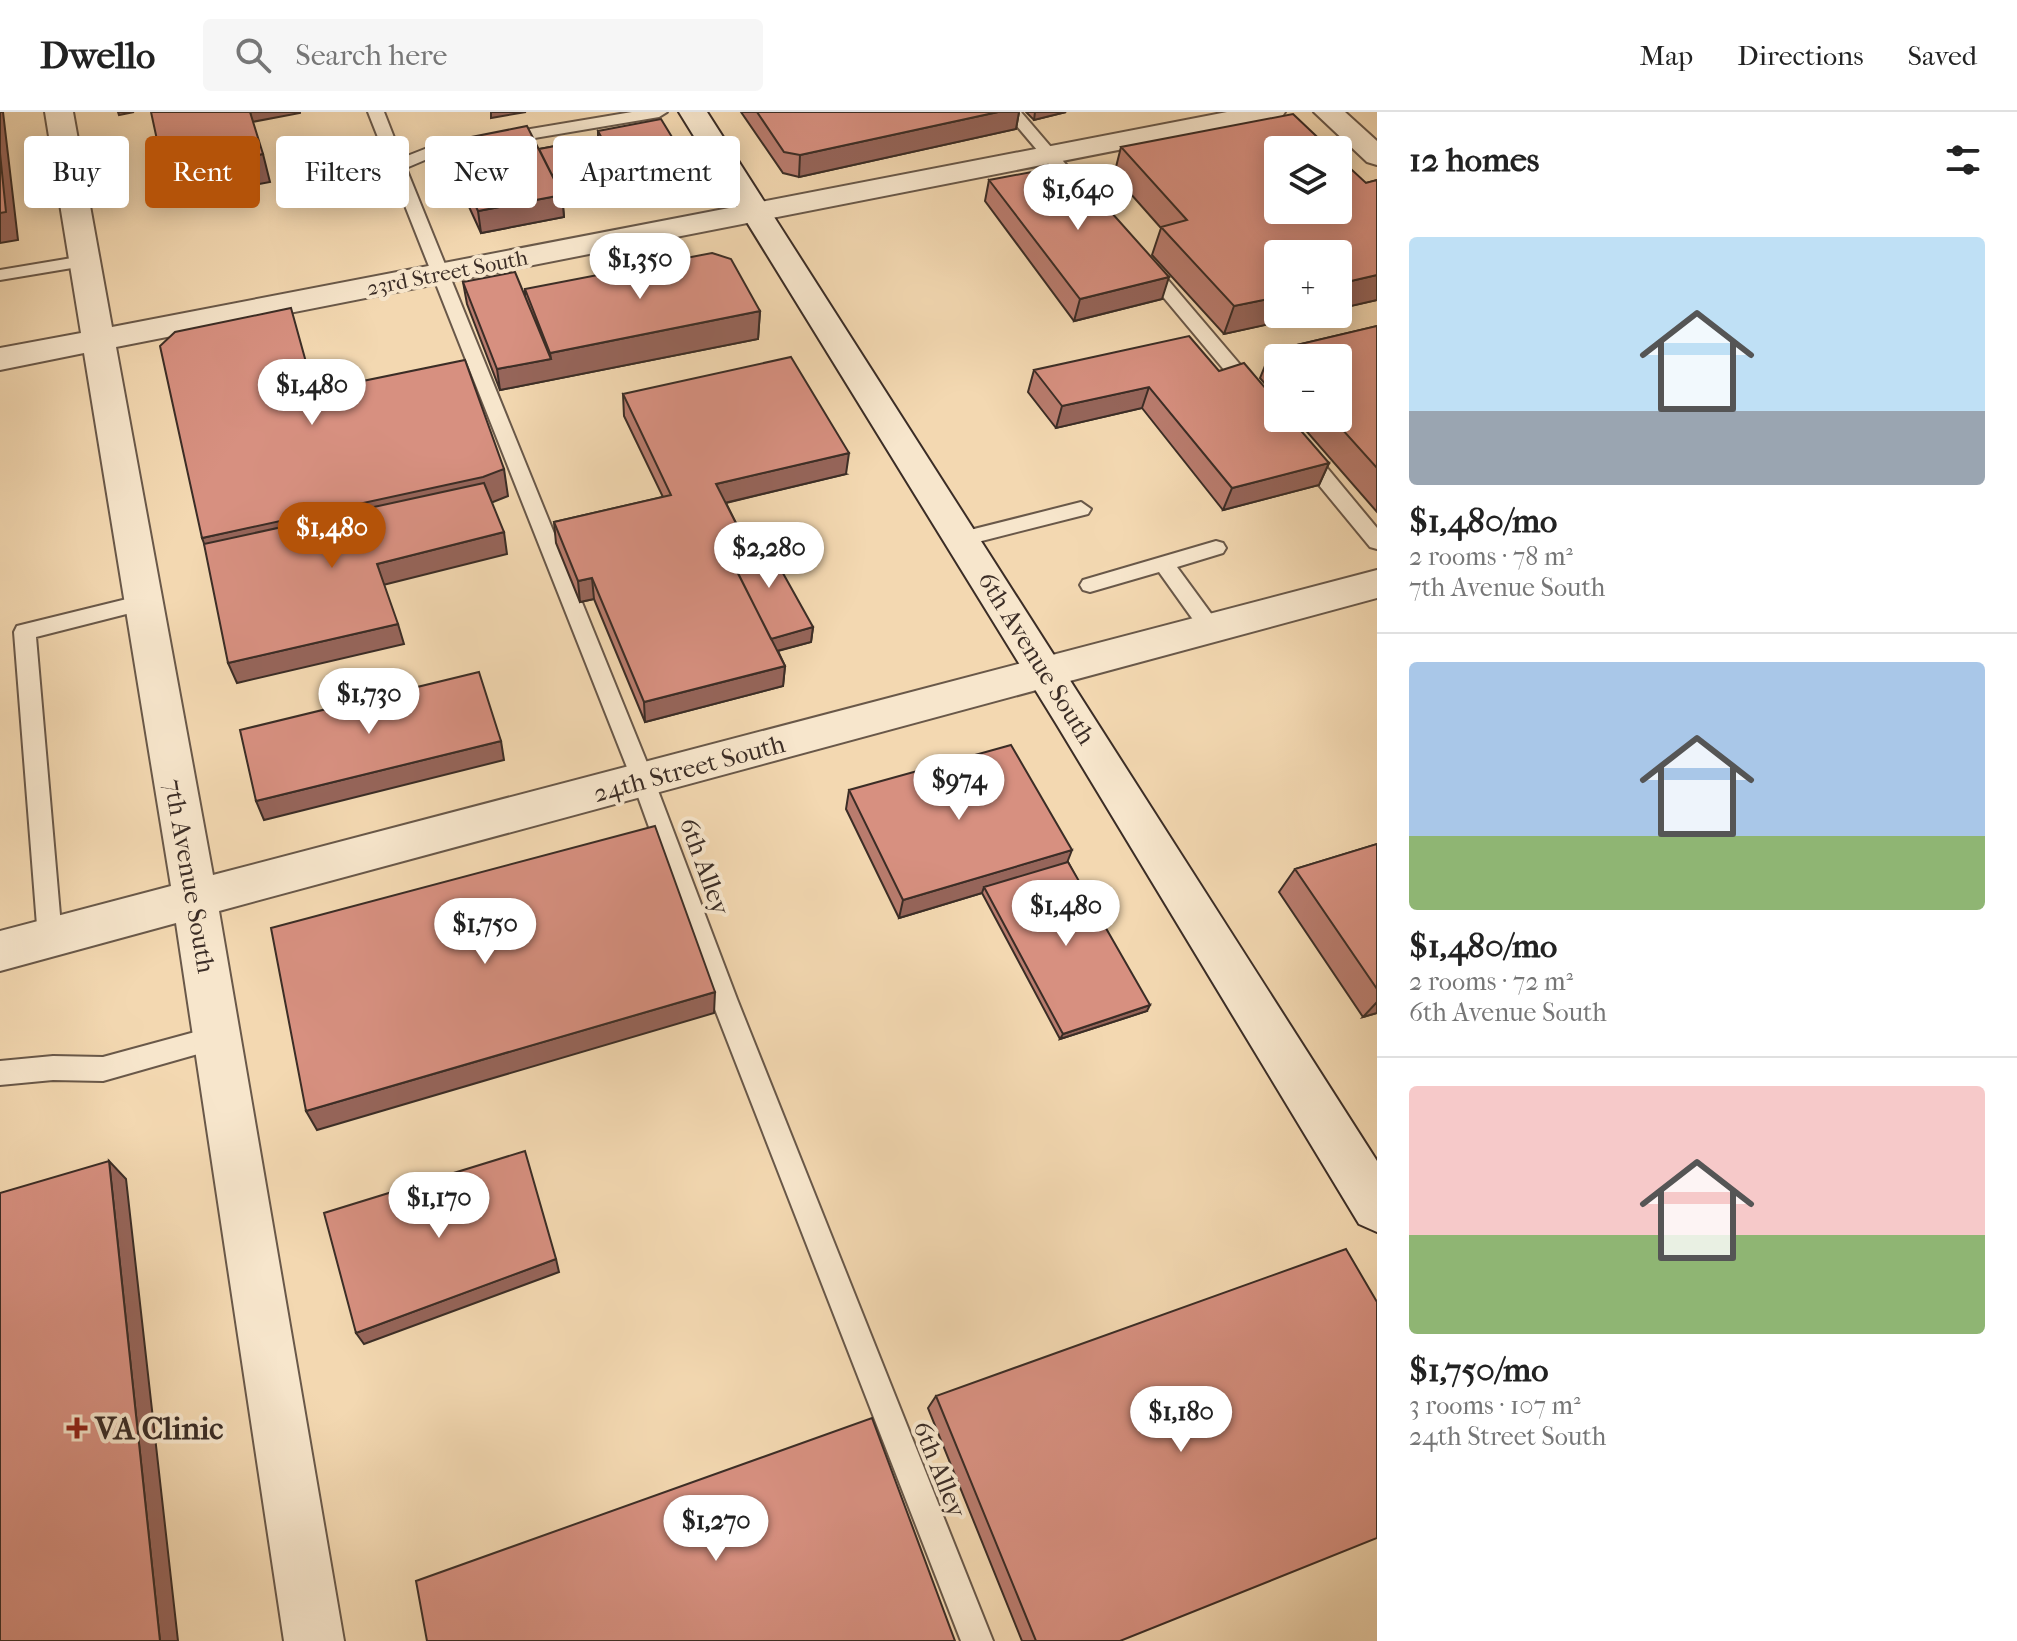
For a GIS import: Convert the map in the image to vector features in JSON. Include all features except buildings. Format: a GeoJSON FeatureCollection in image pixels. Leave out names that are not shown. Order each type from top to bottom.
{"type":"FeatureCollection","features":[{"type":"Feature","properties":{"kind":"street","name":"7th Avenue South"},"geometry":{"type":"LineString","coordinates":[[59,112],[195,899],[314,1641]]}},
{"type":"Feature","properties":{"kind":"street","name":"6th Avenue South"},"geometry":{"type":"LineString","coordinates":[[693,112],[1377,1207]]}},
{"type":"Feature","properties":{"kind":"street","name":"23rd Street South"},"geometry":{"type":"LineString","coordinates":[[0,359],[1271,112]]}},
{"type":"Feature","properties":{"kind":"street"},"geometry":{"type":"LineString","coordinates":[[1328,112],[1377,156]]}},
{"type":"Feature","properties":{"kind":"street","name":"24th Street South"},"geometry":{"type":"LineString","coordinates":[[0,951],[1377,584]]}},
{"type":"Feature","properties":{"kind":"lane","name":"6th Alley"},"geometry":{"type":"LineString","coordinates":[[376,112],[385,136]]}},
{"type":"Feature","properties":{"kind":"lane"},"geometry":{"type":"LineString","coordinates":[[409,161],[435,150],[659,112]]}},
{"type":"Feature","properties":{"kind":"lane"},"geometry":{"type":"LineString","coordinates":[[1013,112],[1092,204]]}},
{"type":"Feature","properties":{"kind":"lane","name":"6th Alley"},"geometry":{"type":"LineString","coordinates":[[409,197],[643,780],[724,999],[977,1641]]}},
{"type":"Feature","properties":{"kind":"lane"},"geometry":{"type":"LineString","coordinates":[[1134,251],[1264,405]]}},
{"type":"Feature","properties":{"kind":"lane"},"geometry":{"type":"LineString","coordinates":[[0,275],[84,261]]}},
{"type":"Feature","properties":{"kind":"lane"},"geometry":{"type":"LineString","coordinates":[[1287,432],[1377,542]]}},
{"type":"Feature","properties":{"kind":"lane"},"geometry":{"type":"LineString","coordinates":[[962,539],[1081,509]]}},
{"type":"Feature","properties":{"kind":"lane"},"geometry":{"type":"LineString","coordinates":[[1090,585],[1216,548]]}},
{"type":"Feature","properties":{"kind":"lane"},"geometry":{"type":"LineString","coordinates":[[1164,564],[1211,629]]}},
{"type":"Feature","properties":{"kind":"lane"},"geometry":{"type":"LineString","coordinates":[[50,938],[25,632],[143,603]]}},
{"type":"Feature","properties":{"kind":"lane"},"geometry":{"type":"LineString","coordinates":[[0,1073],[53,1068],[103,1069],[217,1038]]}},
{"type":"Feature","properties":{"kind":"place","name":"VA Clinic"},"geometry":{"type":"Point","coordinates":[77,1428]}}]}
